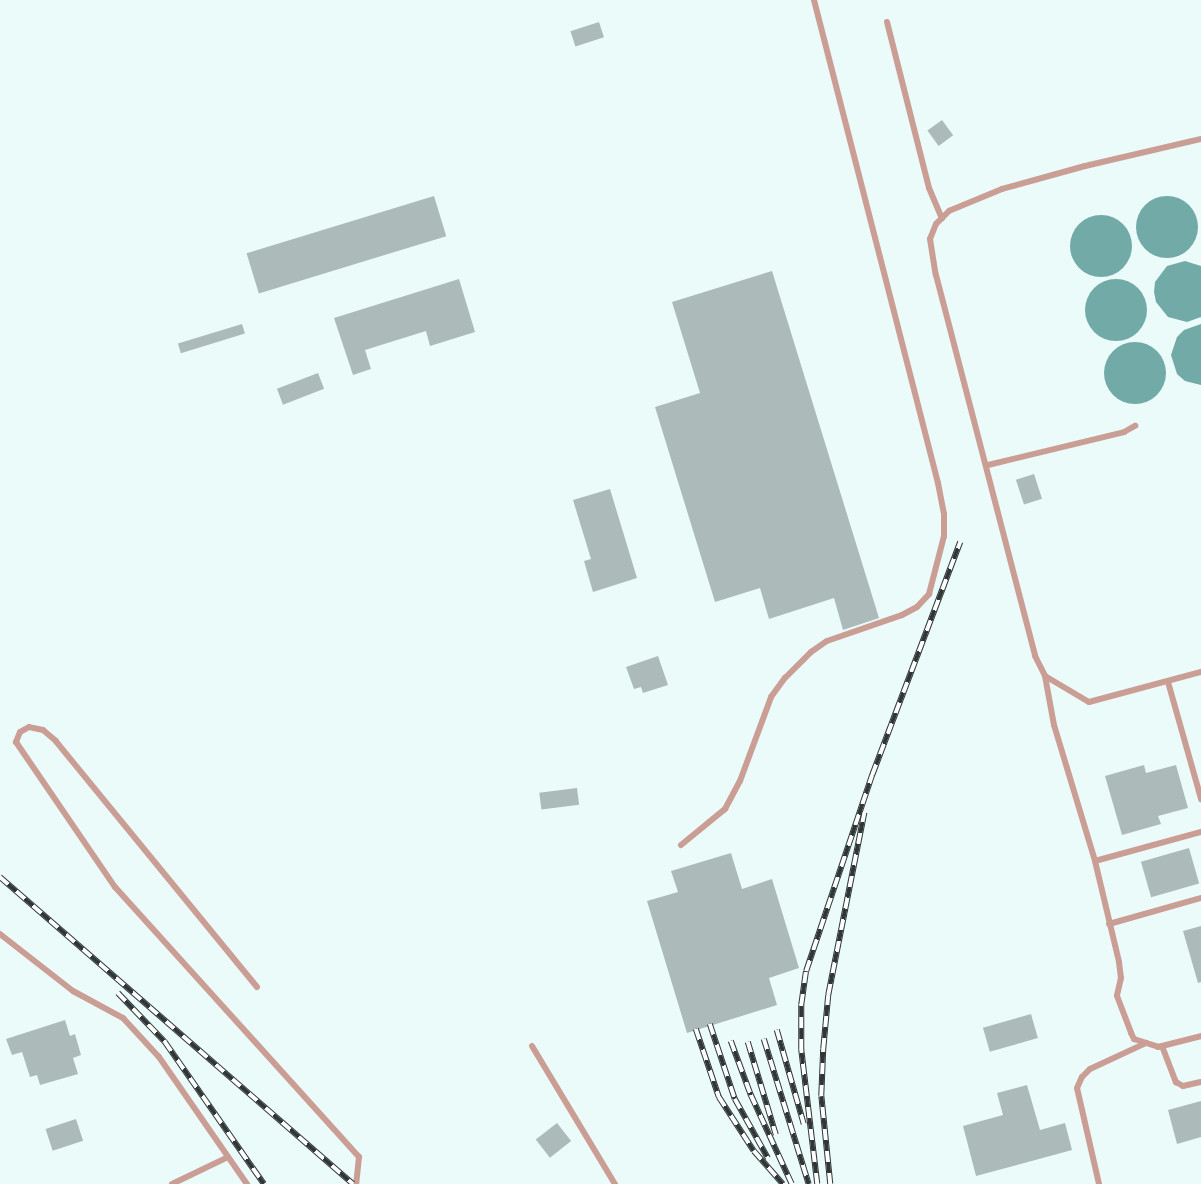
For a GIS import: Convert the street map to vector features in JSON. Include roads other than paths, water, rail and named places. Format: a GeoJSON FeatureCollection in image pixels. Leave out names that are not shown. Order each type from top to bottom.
{"type":"FeatureCollection","features":[{"type":"Feature","properties":{"kind":"lane"},"geometry":{"type":"LineString","coordinates":[[681,845],[725,809],[740,781],[771,697],[785,678],[811,652],[827,641],[902,616],[917,607],[928,594],[944,536],[944,514],[938,483],[814,0]]}},
{"type":"Feature","properties":{"kind":"lane"},"geometry":{"type":"LineString","coordinates":[[887,22],[929,188],[942,218]]}},
{"type":"Feature","properties":{"kind":"lane"},"geometry":{"type":"LineString","coordinates":[[1201,139],[1085,166],[1002,189],[949,211],[942,218],[930,239],[932,256],[988,465],[1035,656],[1045,676],[1054,725],[1094,861],[1119,962],[1117,996],[1134,1039],[1162,1046],[1201,1036]]}},
{"type":"Feature","properties":{"kind":"lane"},"geometry":{"type":"LineString","coordinates":[[988,465],[1124,432],[1135,426]]}},
{"type":"Feature","properties":{"kind":"lane"},"geometry":{"type":"LineString","coordinates":[[1045,676],[1089,702],[1201,672]]}},
{"type":"Feature","properties":{"kind":"lane"},"geometry":{"type":"LineString","coordinates":[[1168,682],[1201,799]]}},
{"type":"Feature","properties":{"kind":"lane"},"geometry":{"type":"LineString","coordinates":[[256,987],[56,741],[43,730],[30,727],[20,732],[16,742],[115,887],[359,1157],[356,1184]]}},
{"type":"Feature","properties":{"kind":"lane"},"geometry":{"type":"LineString","coordinates":[[1094,861],[1201,832]]}},
{"type":"Feature","properties":{"kind":"lane"},"geometry":{"type":"LineString","coordinates":[[1109,924],[1201,898]]}},
{"type":"Feature","properties":{"kind":"lane"},"geometry":{"type":"LineString","coordinates":[[0,934],[73,991],[123,1018],[160,1057],[247,1184]]}},
{"type":"Feature","properties":{"kind":"lane"},"geometry":{"type":"LineString","coordinates":[[1099,1184],[1078,1088],[1082,1077],[1090,1069],[1146,1043]]}},
{"type":"Feature","properties":{"kind":"lane"},"geometry":{"type":"LineString","coordinates":[[532,1046],[615,1184]]}},
{"type":"Feature","properties":{"kind":"lane"},"geometry":{"type":"LineString","coordinates":[[1162,1046],[1176,1082],[1183,1086],[1201,1082]]}},
{"type":"Feature","properties":{"kind":"lane"},"geometry":{"type":"LineString","coordinates":[[172,1184],[228,1156]]}},
{"type":"Feature","properties":{"kind":"water"},"geometry":{"type":"Polygon","coordinates":[[[1167,196],[1179,199],[1189,205],[1195,215],[1198,227],[1195,239],[1189,249],[1179,255],[1167,258],[1155,255],[1145,249],[1139,239],[1136,227],[1139,215],[1145,205],[1155,199],[1167,196]]]}},
{"type":"Feature","properties":{"kind":"water"},"geometry":{"type":"Polygon","coordinates":[[[1101,215],[1113,218],[1123,224],[1129,234],[1132,246],[1129,258],[1123,268],[1113,274],[1101,277],[1089,274],[1079,268],[1073,258],[1070,246],[1073,234],[1079,224],[1089,218],[1101,215]]]}},
{"type":"Feature","properties":{"kind":"water"},"geometry":{"type":"Polygon","coordinates":[[[1185,261],[1201,266],[1201,317],[1187,322],[1168,317],[1156,302],[1154,292],[1155,282],[1167,266],[1185,261]]]}},
{"type":"Feature","properties":{"kind":"water"},"geometry":{"type":"Polygon","coordinates":[[[1116,279],[1128,282],[1138,288],[1144,298],[1147,310],[1144,322],[1138,332],[1128,338],[1116,341],[1104,338],[1094,332],[1088,322],[1085,310],[1088,298],[1094,288],[1104,282],[1116,279]]]}},
{"type":"Feature","properties":{"kind":"water"},"geometry":{"type":"Polygon","coordinates":[[[1201,324],[1201,385],[1185,381],[1177,374],[1171,355],[1177,337],[1184,330],[1201,324]]]}},
{"type":"Feature","properties":{"kind":"water"},"geometry":{"type":"Polygon","coordinates":[[[1135,342],[1147,345],[1157,351],[1163,361],[1166,373],[1163,385],[1157,395],[1147,401],[1135,404],[1123,401],[1113,395],[1107,385],[1104,373],[1107,361],[1113,351],[1123,345],[1135,342]]]}},
{"type":"Feature","properties":{"kind":"railway"},"geometry":{"type":"LineString","coordinates":[[817,1184],[801,1050],[801,1005],[806,971],[872,775],[960,542]]}},
{"type":"Feature","properties":{"kind":"railway"},"geometry":{"type":"LineString","coordinates":[[830,1184],[821,1096],[823,1049],[828,995],[864,813]]}},
{"type":"Feature","properties":{"kind":"railway"},"geometry":{"type":"LineString","coordinates":[[0,877],[353,1184]]}},
{"type":"Feature","properties":{"kind":"railway"},"geometry":{"type":"LineString","coordinates":[[118,993],[165,1042],[264,1184]]}},
{"type":"Feature","properties":{"kind":"railway"},"geometry":{"type":"LineString","coordinates":[[710,1024],[735,1099],[768,1158]]}},
{"type":"Feature","properties":{"kind":"railway"},"geometry":{"type":"LineString","coordinates":[[696,1029],[719,1097],[754,1151],[783,1184]]}},
{"type":"Feature","properties":{"kind":"railway"},"geometry":{"type":"LineString","coordinates":[[777,1030],[804,1124]]}},
{"type":"Feature","properties":{"kind":"railway"},"geometry":{"type":"LineString","coordinates":[[764,1039],[809,1184]]}},
{"type":"Feature","properties":{"kind":"railway"},"geometry":{"type":"LineString","coordinates":[[731,1041],[751,1095],[792,1184]]}},
{"type":"Feature","properties":{"kind":"railway"},"geometry":{"type":"LineString","coordinates":[[748,1042],[776,1135]]}}]}
